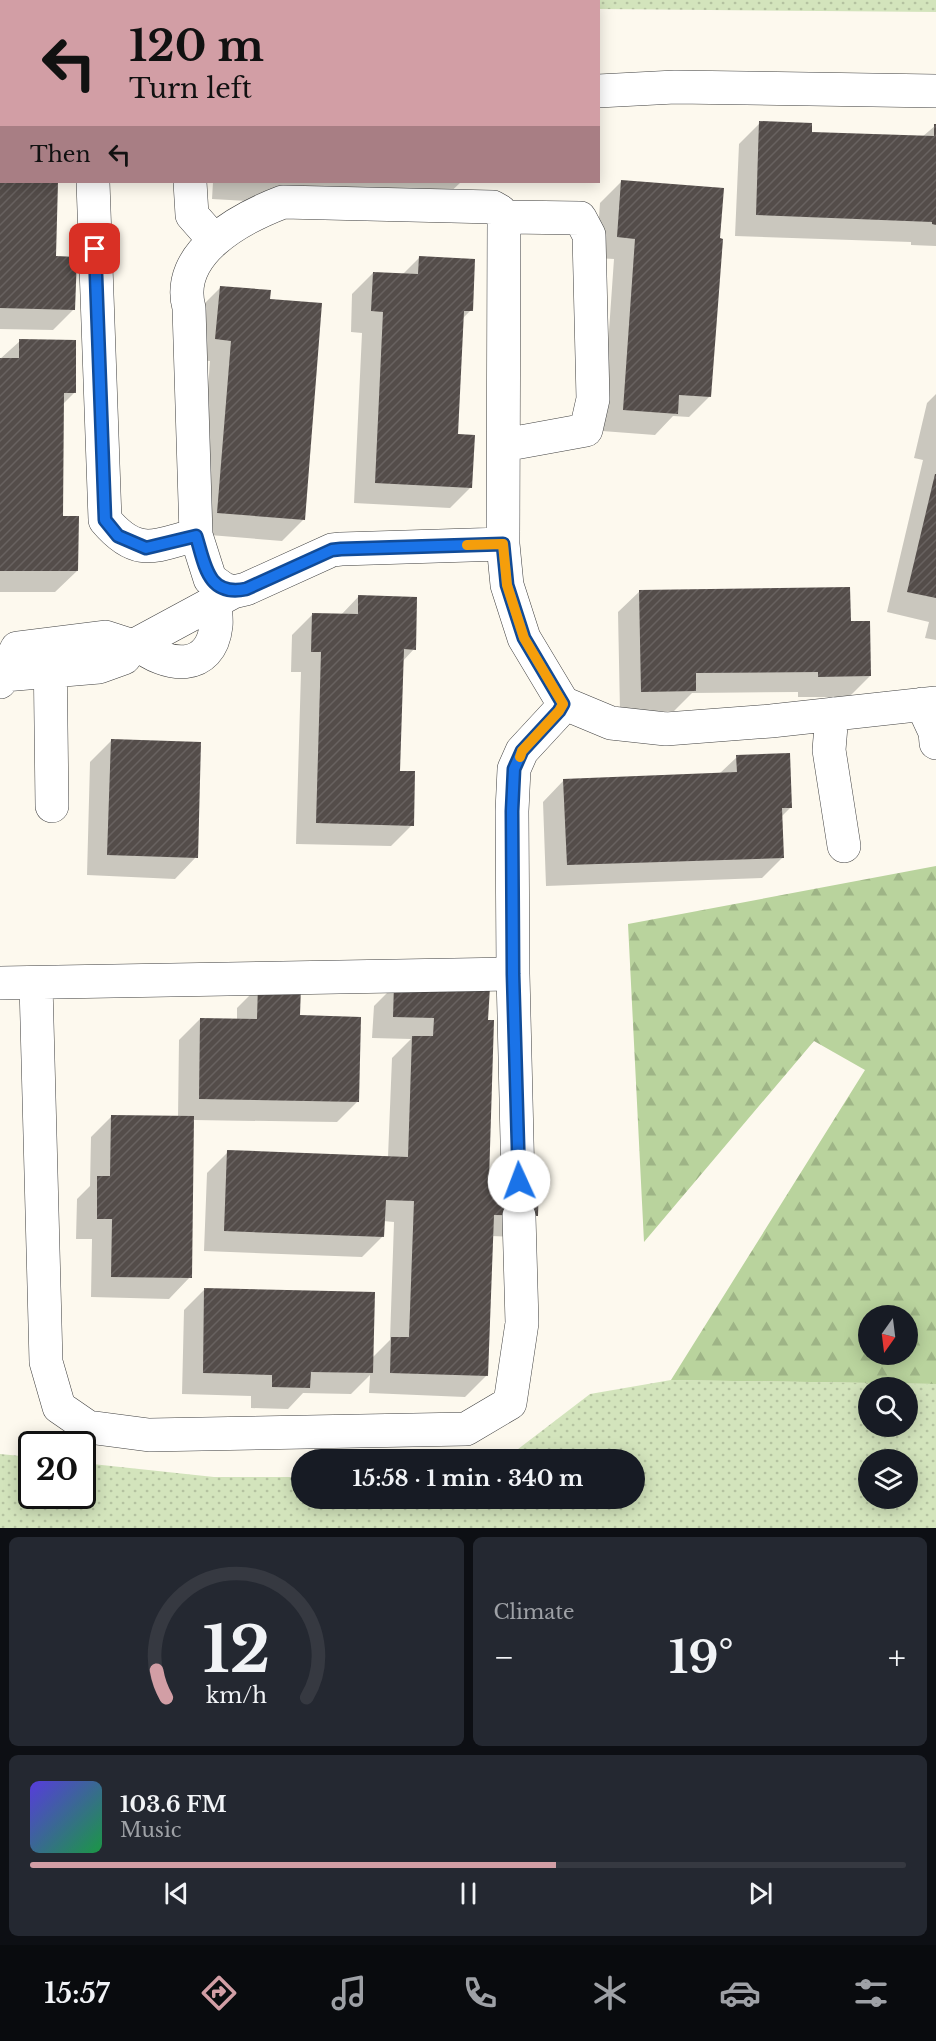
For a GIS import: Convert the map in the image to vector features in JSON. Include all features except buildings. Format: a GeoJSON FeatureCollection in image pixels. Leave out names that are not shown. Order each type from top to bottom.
{"type":"FeatureCollection","features":[{"type":"Feature","properties":{"kind":"lane"},"geometry":{"type":"LineString","coordinates":[[600,91],[675,87],[936,90]]}},
{"type":"Feature","properties":{"kind":"lane"},"geometry":{"type":"LineString","coordinates":[[93,183],[105,520],[118,536],[146,548],[196,536]]}},
{"type":"Feature","properties":{"kind":"lane"},"geometry":{"type":"LineString","coordinates":[[190,183],[192,215],[214,240]]}},
{"type":"Feature","properties":{"kind":"lane"},"geometry":{"type":"LineString","coordinates":[[224,597],[224,589],[210,579],[196,536],[189,308],[186,297],[193,269],[203,252],[230,227],[283,202],[501,202],[580,218],[589,235],[593,399],[586,430],[504,445]]}},
{"type":"Feature","properties":{"kind":"lane"},"geometry":{"type":"LineString","coordinates":[[501,202],[503,544],[507,585],[524,638],[563,704],[611,723],[666,729],[929,703],[936,743]]}},
{"type":"Feature","properties":{"kind":"lane"},"geometry":{"type":"LineString","coordinates":[[2,678],[50,658],[99,667],[124,658],[135,645],[224,597],[332,550],[503,544]]}},
{"type":"Feature","properties":{"kind":"lane"},"geometry":{"type":"LineString","coordinates":[[50,658],[52,806]]}},
{"type":"Feature","properties":{"kind":"lane"},"geometry":{"type":"LineString","coordinates":[[519,1181],[513,974],[514,769],[522,751],[563,704]]}},
{"type":"Feature","properties":{"kind":"lane"},"geometry":{"type":"LineString","coordinates":[[832,714],[829,750],[844,846]]}},
{"type":"Feature","properties":{"kind":"lane"},"geometry":{"type":"LineString","coordinates":[[0,983],[36,984],[174,978],[513,974]]}},
{"type":"Feature","properties":{"kind":"lane"},"geometry":{"type":"LineString","coordinates":[[36,984],[46,1362],[59,1407],[88,1427],[149,1435],[466,1429],[510,1403],[522,1323],[519,1216]]}},
{"type":"Feature","properties":{"kind":"green space"},"geometry":{"type":"Polygon","coordinates":[[[600,0],[936,0],[936,12],[600,9],[600,0]]]}},
{"type":"Feature","properties":{"kind":"green space"},"geometry":{"type":"Polygon","coordinates":[[[936,866],[936,1384],[918,1384],[918,1377],[858,1377],[858,1383],[671,1380],[865,1070],[814,1041],[644,1242],[628,924],[936,866]]]}},
{"type":"Feature","properties":{"kind":"green space"},"geometry":{"type":"Polygon","coordinates":[[[671,1380],[858,1383],[858,1437],[918,1437],[918,1384],[936,1384],[936,1528],[0,1528],[0,1454],[18,1456],[18,1509],[96,1509],[96,1464],[214,1477],[291,1477],[291,1509],[645,1509],[645,1449],[518,1449],[590,1394],[671,1380]]]}},
{"type":"Feature","properties":{"kind":"slow traffic"},"geometry":{"type":"LineString","coordinates":[[467,545],[503,544],[507,585],[524,638],[563,704],[522,751],[520,757]]}},
{"type":"Feature","properties":{"kind":"route"},"geometry":{"type":"LineString","coordinates":[[95,249],[105,520],[118,536],[146,548],[196,536],[210,579],[224,589],[233,592],[246,589],[332,550],[359,547],[503,544],[507,585],[524,638],[563,704],[522,751],[514,769],[513,974],[519,1181]]}}]}
